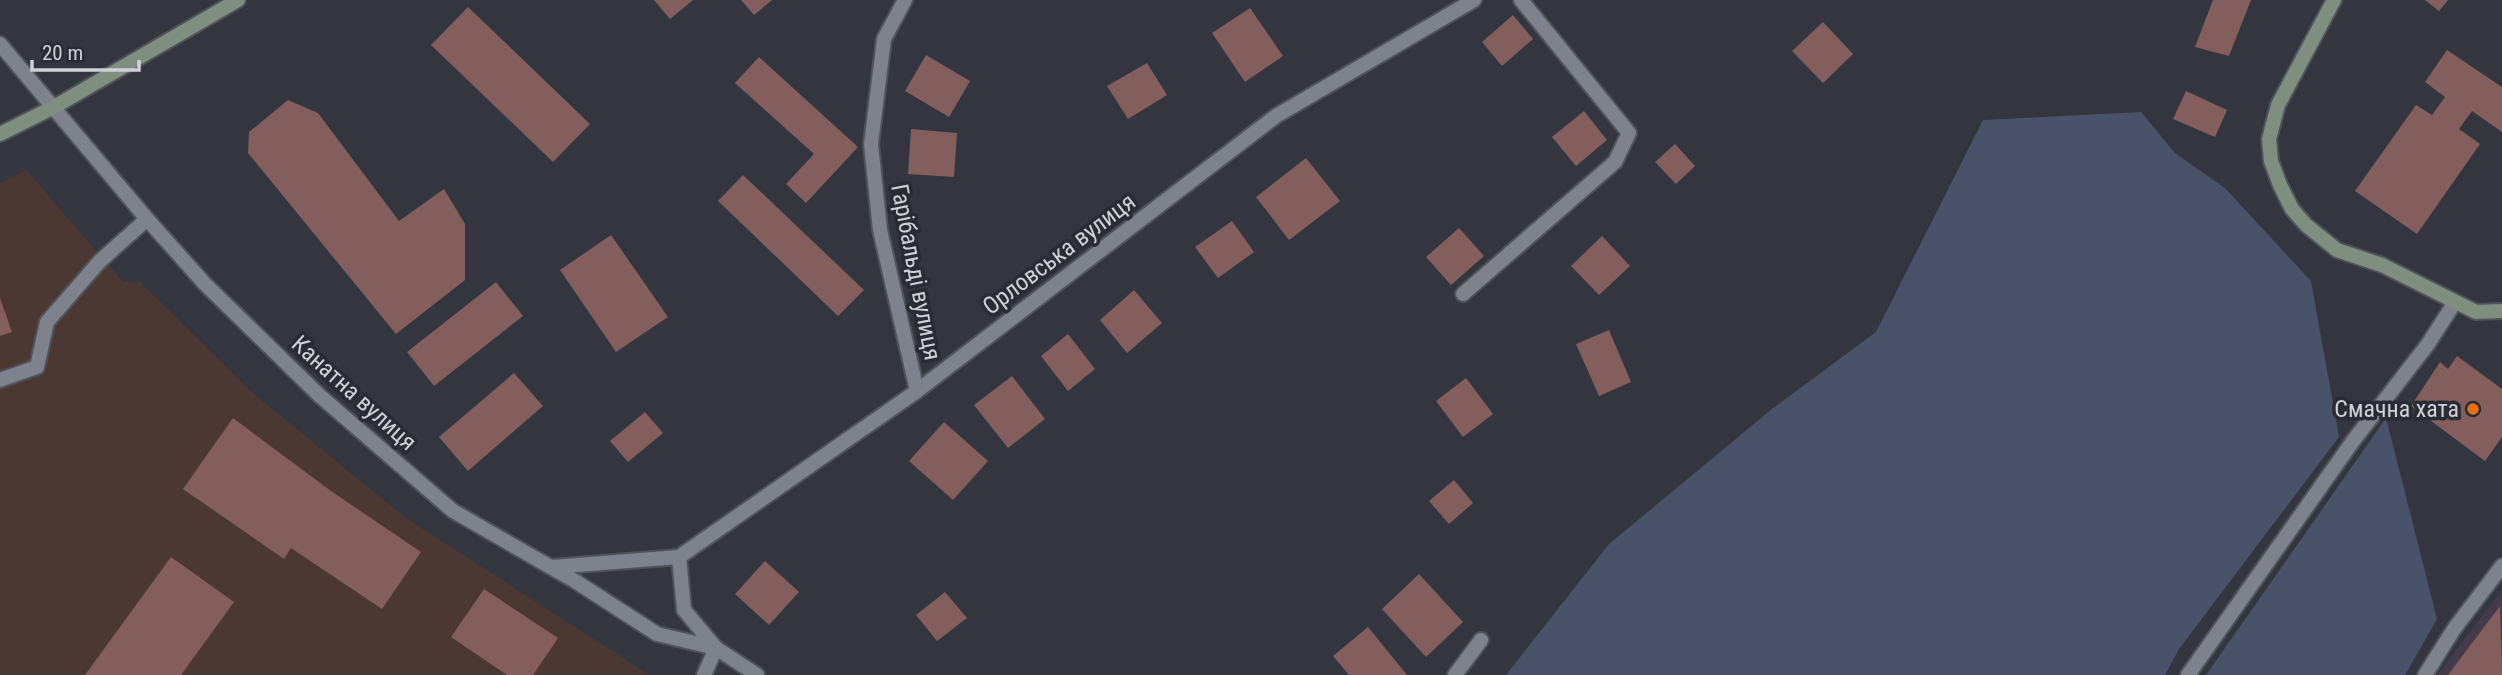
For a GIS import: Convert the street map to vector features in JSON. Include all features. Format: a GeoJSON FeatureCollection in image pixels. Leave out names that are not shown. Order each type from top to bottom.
{"type":"FeatureCollection","features":[{"type":"Feature","properties":{"kind":"street"},"geometry":{"type":"LineString","coordinates":[[0,134],[54,107],[238,0]]}},
{"type":"Feature","properties":{"kind":"street","name":"Гарібальді вулиця"},"geometry":{"type":"LineString","coordinates":[[905,0],[884,39],[871,144],[880,230],[917,391]]}},
{"type":"Feature","properties":{"kind":"street","name":"Орловська вулиця"},"geometry":{"type":"LineString","coordinates":[[552,568],[679,557],[917,391],[1276,116],[1474,0]]}},
{"type":"Feature","properties":{"kind":"street"},"geometry":{"type":"LineString","coordinates":[[1464,294],[1615,162],[1629,133],[1521,0]]}},
{"type":"Feature","properties":{"kind":"street"},"geometry":{"type":"LineString","coordinates":[[2334,0],[2278,105],[2269,139],[2271,162],[2292,209],[2306,225],[2337,250],[2382,265],[2476,312],[2502,311]]}},
{"type":"Feature","properties":{"kind":"street","name":"Канатна вулиця"},"geometry":{"type":"LineString","coordinates":[[0,44],[205,284],[320,396],[453,511],[552,568],[657,634],[716,648],[757,675]]}},
{"type":"Feature","properties":{"kind":"street"},"geometry":{"type":"LineString","coordinates":[[0,380],[37,367],[47,322],[100,261],[147,219]]}},
{"type":"Feature","properties":{"kind":"street"},"geometry":{"type":"LineString","coordinates":[[2188,675],[2353,441],[2428,344],[2455,302]]}},
{"type":"Feature","properties":{"kind":"street"},"geometry":{"type":"LineString","coordinates":[[679,557],[684,610],[716,648],[704,675]]}},
{"type":"Feature","properties":{"kind":"street"},"geometry":{"type":"LineString","coordinates":[[2425,675],[2454,629],[2502,566]]}},
{"type":"Feature","properties":{"kind":"street"},"geometry":{"type":"LineString","coordinates":[[1455,675],[1481,640]]}},
{"type":"Feature","properties":{"kind":"shaded area"},"geometry":{"type":"Polygon","coordinates":[[[2141,112],[2175,153],[2225,188],[2311,281],[2339,437],[2179,649],[2165,675],[1506,675],[1609,544],[1772,409],[1876,332],[1983,120],[2141,112]]]}},
{"type":"Feature","properties":{"kind":"shaded area"},"geometry":{"type":"Polygon","coordinates":[[[26,170],[123,282],[140,282],[254,394],[403,516],[649,675],[0,675],[0,183],[26,170]]]}},
{"type":"Feature","properties":{"kind":"shaded area"},"geometry":{"type":"Polygon","coordinates":[[[2386,418],[2437,619],[2405,675],[2206,675],[2386,418]]]}},
{"type":"Feature","properties":{"kind":"shaded area"},"geometry":{"type":"Polygon","coordinates":[[[2502,590],[2502,675],[2437,675],[2502,590]]]}},
{"type":"Feature","properties":{"kind":"building"},"geometry":{"type":"Polygon","coordinates":[[[654,0],[693,0],[670,19],[654,0]]]}},
{"type":"Feature","properties":{"kind":"building"},"geometry":{"type":"Polygon","coordinates":[[[741,0],[772,0],[754,15],[741,0]]]}},
{"type":"Feature","properties":{"kind":"building"},"geometry":{"type":"Polygon","coordinates":[[[2213,0],[2251,0],[2229,56],[2195,47],[2213,0]]]}},
{"type":"Feature","properties":{"kind":"building"},"geometry":{"type":"Polygon","coordinates":[[[2425,0],[2448,0],[2439,11],[2425,0]]]}},
{"type":"Feature","properties":{"kind":"building"},"geometry":{"type":"Polygon","coordinates":[[[468,7],[590,124],[553,162],[431,45],[468,7]]]}},
{"type":"Feature","properties":{"kind":"building"},"geometry":{"type":"Polygon","coordinates":[[[1250,8],[1283,56],[1245,82],[1212,33],[1250,8]]]}},
{"type":"Feature","properties":{"kind":"building"},"geometry":{"type":"Polygon","coordinates":[[[1513,15],[1533,39],[1502,66],[1482,42],[1513,15]]]}},
{"type":"Feature","properties":{"kind":"building"},"geometry":{"type":"Polygon","coordinates":[[[1823,22],[1853,54],[1823,83],[1792,51],[1823,22]]]}},
{"type":"Feature","properties":{"kind":"building"},"geometry":{"type":"Polygon","coordinates":[[[2447,50],[2502,87],[2502,132],[2472,111],[2459,129],[2480,144],[2417,234],[2355,191],[2416,105],[2432,115],[2445,97],[2425,82],[2447,50]]]}},
{"type":"Feature","properties":{"kind":"building"},"geometry":{"type":"Polygon","coordinates":[[[926,55],[970,81],[949,117],[905,91],[926,55]]]}},
{"type":"Feature","properties":{"kind":"building"},"geometry":{"type":"Polygon","coordinates":[[[759,57],[858,147],[806,203],[786,184],[814,154],[735,83],[759,57]]]}},
{"type":"Feature","properties":{"kind":"building"},"geometry":{"type":"Polygon","coordinates":[[[1147,63],[1167,95],[1128,119],[1107,86],[1147,63]]]}},
{"type":"Feature","properties":{"kind":"building"},"geometry":{"type":"Polygon","coordinates":[[[2186,91],[2227,110],[2215,137],[2173,119],[2186,91]]]}},
{"type":"Feature","properties":{"kind":"building"},"geometry":{"type":"Polygon","coordinates":[[[288,100],[318,113],[399,221],[444,189],[465,224],[465,280],[396,334],[248,153],[249,132],[288,100]]]}},
{"type":"Feature","properties":{"kind":"building"},"geometry":{"type":"Polygon","coordinates":[[[1584,111],[1607,140],[1576,166],[1552,137],[1584,111]]]}},
{"type":"Feature","properties":{"kind":"building"},"geometry":{"type":"Polygon","coordinates":[[[911,129],[957,133],[954,177],[908,174],[911,129]]]}},
{"type":"Feature","properties":{"kind":"building"},"geometry":{"type":"Polygon","coordinates":[[[1675,144],[1695,166],[1676,184],[1655,162],[1675,144]]]}},
{"type":"Feature","properties":{"kind":"building"},"geometry":{"type":"Polygon","coordinates":[[[1306,158],[1340,201],[1289,240],[1256,197],[1306,158]]]}},
{"type":"Feature","properties":{"kind":"building"},"geometry":{"type":"Polygon","coordinates":[[[743,175],[864,290],[838,316],[718,201],[743,175]]]}},
{"type":"Feature","properties":{"kind":"building"},"geometry":{"type":"Polygon","coordinates":[[[1232,221],[1254,252],[1218,278],[1195,247],[1232,221]]]}},
{"type":"Feature","properties":{"kind":"building"},"geometry":{"type":"Polygon","coordinates":[[[1459,228],[1484,256],[1451,285],[1426,257],[1459,228]]]}},
{"type":"Feature","properties":{"kind":"building"},"geometry":{"type":"Polygon","coordinates":[[[611,235],[668,317],[616,352],[560,270],[611,235]]]}},
{"type":"Feature","properties":{"kind":"building"},"geometry":{"type":"Polygon","coordinates":[[[1602,236],[1630,266],[1599,295],[1571,266],[1602,236]]]}},
{"type":"Feature","properties":{"kind":"building"},"geometry":{"type":"Polygon","coordinates":[[[496,282],[523,316],[434,386],[407,352],[496,282]]]}},
{"type":"Feature","properties":{"kind":"building"},"geometry":{"type":"Polygon","coordinates":[[[1134,290],[1162,323],[1127,353],[1100,320],[1134,290]]]}},
{"type":"Feature","properties":{"kind":"building"},"geometry":{"type":"Polygon","coordinates":[[[0,298],[12,332],[0,336],[0,298]]]}},
{"type":"Feature","properties":{"kind":"building"},"geometry":{"type":"Polygon","coordinates":[[[1609,330],[1631,382],[1599,396],[1576,344],[1609,330]]]}},
{"type":"Feature","properties":{"kind":"building"},"geometry":{"type":"Polygon","coordinates":[[[1068,334],[1095,369],[1068,391],[1041,356],[1068,334]]]}},
{"type":"Feature","properties":{"kind":"building"},"geometry":{"type":"Polygon","coordinates":[[[2457,356],[2502,389],[2502,437],[2485,461],[2411,406],[2440,362],[2448,369],[2457,356]]]}},
{"type":"Feature","properties":{"kind":"building"},"geometry":{"type":"Polygon","coordinates":[[[514,373],[543,406],[468,471],[439,437],[514,373]]]}},
{"type":"Feature","properties":{"kind":"building"},"geometry":{"type":"Polygon","coordinates":[[[1012,376],[1045,419],[1008,448],[974,405],[1012,376]]]}},
{"type":"Feature","properties":{"kind":"building"},"geometry":{"type":"Polygon","coordinates":[[[1466,378],[1493,414],[1463,437],[1436,401],[1466,378]]]}},
{"type":"Feature","properties":{"kind":"building"},"geometry":{"type":"Polygon","coordinates":[[[645,412],[663,433],[628,462],[610,441],[645,412]]]}},
{"type":"Feature","properties":{"kind":"building"},"geometry":{"type":"Polygon","coordinates":[[[233,418],[331,491],[421,552],[382,609],[291,548],[284,559],[183,489],[233,418]]]}},
{"type":"Feature","properties":{"kind":"building"},"geometry":{"type":"Polygon","coordinates":[[[944,422],[988,461],[953,500],[909,461],[944,422]]]}},
{"type":"Feature","properties":{"kind":"building"},"geometry":{"type":"Polygon","coordinates":[[[1454,480],[1473,503],[1449,524],[1429,501],[1454,480]]]}},
{"type":"Feature","properties":{"kind":"building"},"geometry":{"type":"Polygon","coordinates":[[[171,557],[234,602],[181,675],[85,675],[171,557]]]}},
{"type":"Feature","properties":{"kind":"building"},"geometry":{"type":"Polygon","coordinates":[[[765,561],[799,592],[769,625],[735,594],[765,561]]]}},
{"type":"Feature","properties":{"kind":"building"},"geometry":{"type":"Polygon","coordinates":[[[1419,574],[1463,622],[1426,657],[1382,609],[1419,574]]]}},
{"type":"Feature","properties":{"kind":"building"},"geometry":{"type":"Polygon","coordinates":[[[484,589],[558,638],[533,675],[507,675],[451,637],[484,589]]]}},
{"type":"Feature","properties":{"kind":"building"},"geometry":{"type":"Polygon","coordinates":[[[945,592],[967,618],[937,641],[916,615],[945,592]]]}},
{"type":"Feature","properties":{"kind":"building"},"geometry":{"type":"Polygon","coordinates":[[[2500,606],[2502,675],[2448,675],[2500,606]]]}},
{"type":"Feature","properties":{"kind":"building"},"geometry":{"type":"Polygon","coordinates":[[[1368,627],[1407,675],[1349,675],[1333,656],[1368,627]]]}},
{"type":"Feature","properties":{"kind":"place","name":"Смачна хата"},"geometry":{"type":"Point","coordinates":[2473,409]}}]}
